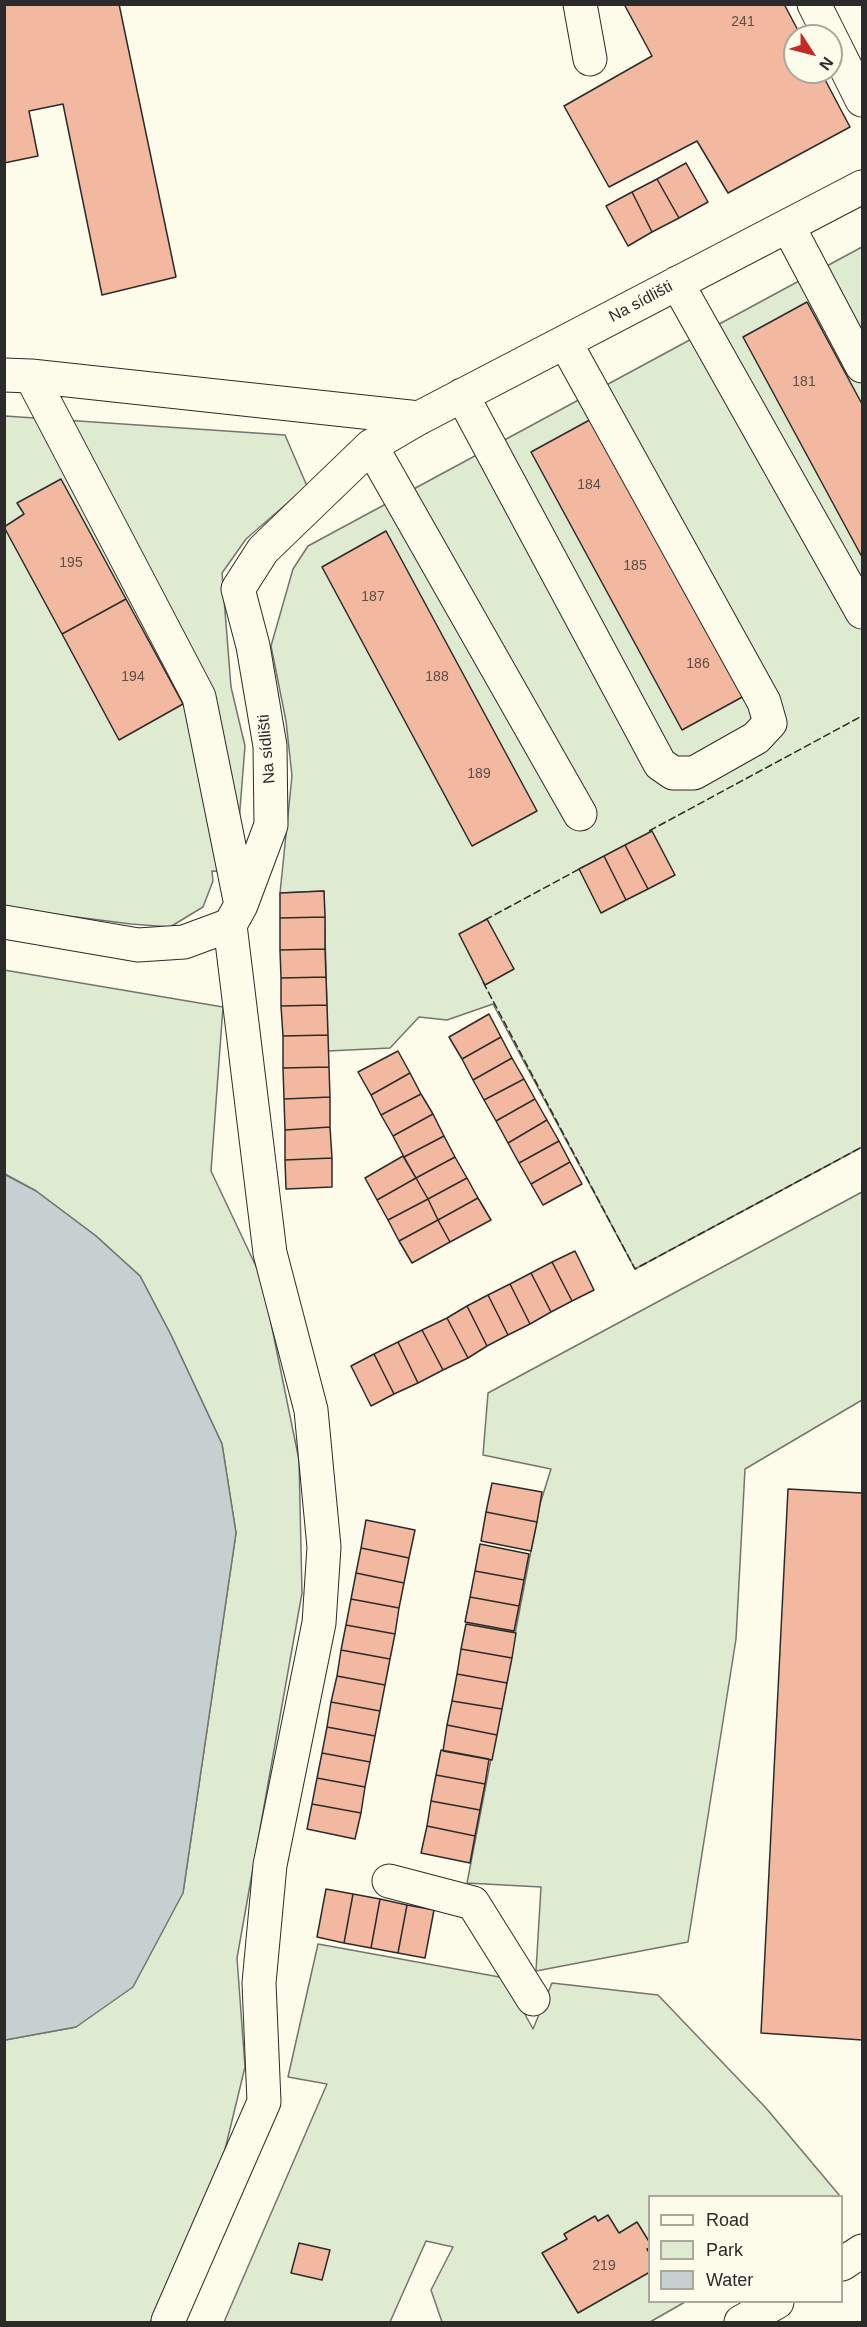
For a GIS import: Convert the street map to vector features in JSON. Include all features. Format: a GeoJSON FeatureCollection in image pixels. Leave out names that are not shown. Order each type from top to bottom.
{"type":"FeatureCollection","features":[{"type":"Feature","properties":{"kind":"street"},"geometry":{"type":"LineString","coordinates":[[580,4],[590,59]]}},
{"type":"Feature","properties":{"kind":"street"},"geometry":{"type":"LineString","coordinates":[[814,4],[824,24]]}},
{"type":"Feature","properties":{"kind":"street"},"geometry":{"type":"LineString","coordinates":[[843,61],[862,100]]}},
{"type":"Feature","properties":{"kind":"street","name":"Na sídlišti"},"geometry":{"type":"LineString","coordinates":[[236,915],[271,825],[270,746],[253,646],[238,589],[263,550],[372,446],[462,395],[862,187]]}},
{"type":"Feature","properties":{"kind":"street"},"geometry":{"type":"LineString","coordinates":[[788,226],[862,366]]}},
{"type":"Feature","properties":{"kind":"street"},"geometry":{"type":"LineString","coordinates":[[677,283],[862,612]]}},
{"type":"Feature","properties":{"kind":"street"},"geometry":{"type":"LineString","coordinates":[[462,395],[660,764],[672,773],[694,773],[756,738],[770,723],[764,702],[565,342]]}},
{"type":"Feature","properties":{"kind":"street"},"geometry":{"type":"LineString","coordinates":[[18,376],[419,418]]}},
{"type":"Feature","properties":{"kind":"street"},"geometry":{"type":"LineString","coordinates":[[18,376],[199,697],[236,915],[270,1253],[311,1410],[324,1547],[319,1623],[270,1865],[259,1983],[264,2102],[168,2321]]}},
{"type":"Feature","properties":{"kind":"street"},"geometry":{"type":"LineString","coordinates":[[372,446],[579,814]]}},
{"type":"Feature","properties":{"kind":"street"},"geometry":{"type":"LineString","coordinates":[[4,922],[138,945],[184,942],[236,915]]}},
{"type":"Feature","properties":{"kind":"street"},"geometry":{"type":"LineString","coordinates":[[388,1881],[472,1903],[533,1999]]}},
{"type":"Feature","properties":{"kind":"street"},"geometry":{"type":"LineString","coordinates":[[843,2263],[862,2251]]}},
{"type":"Feature","properties":{"kind":"street"},"geometry":{"type":"LineString","coordinates":[[741,2322],[774,2303]]}},
{"type":"Feature","properties":{"kind":"green space"},"geometry":{"type":"Polygon","coordinates":[[[862,247],[862,1147],[635,1269],[493,1004],[447,1020],[419,1017],[390,1048],[328,1051],[324,891],[280,893],[292,776],[286,721],[271,646],[293,569],[308,546],[862,247]]]}},
{"type":"Feature","properties":{"kind":"green space"},"geometry":{"type":"Polygon","coordinates":[[[5,416],[285,435],[307,486],[246,539],[222,573],[231,687],[245,746],[235,872],[212,871],[213,881],[203,907],[170,927],[5,908],[5,416]]]}},
{"type":"Feature","properties":{"kind":"green space"},"geometry":{"type":"Polygon","coordinates":[[[4,970],[223,1007],[211,1171],[262,1279],[299,1460],[302,1593],[237,1958],[245,2067],[212,2203],[150,2322],[5,2322],[5,2040],[76,2027],[183,1893],[236,1533],[222,1444],[171,1335],[140,1276],[96,1236],[36,1191],[5,1174],[4,970]]]}},
{"type":"Feature","properties":{"kind":"green space"},"geometry":{"type":"Polygon","coordinates":[[[862,1192],[862,1400],[745,1469],[736,1639],[688,1942],[536,1971],[541,1887],[467,1883],[540,1504],[551,1469],[483,1455],[488,1393],[862,1192]]]}},
{"type":"Feature","properties":{"kind":"green space"},"geometry":{"type":"Polygon","coordinates":[[[318,1944],[505,1978],[533,2029],[552,1983],[658,1995],[766,2108],[839,2195],[648,2195],[648,2303],[683,2303],[650,2322],[442,2322],[431,2290],[453,2247],[426,2241],[390,2322],[224,2322],[327,2084],[288,2077],[318,1944]]]}},
{"type":"Feature","properties":{"kind":"water"},"geometry":{"type":"Polygon","coordinates":[[[4,1174],[36,1191],[96,1236],[140,1276],[171,1335],[222,1444],[236,1533],[183,1893],[133,1987],[76,2027],[5,2040],[4,1174]]]}},
{"type":"Feature","properties":{"kind":"building"},"geometry":{"type":"Polygon","coordinates":[[[12,4],[119,4],[176,277],[102,295],[63,104],[29,111],[38,156],[4,163],[4,6],[12,4]]]}},
{"type":"Feature","properties":{"kind":"building"},"geometry":{"type":"Polygon","coordinates":[[[624,4],[784,4],[795,24],[783,24],[783,84],[827,84],[850,127],[728,193],[697,141],[609,187],[564,106],[652,56],[624,4]]]}},
{"type":"Feature","properties":{"kind":"building"},"geometry":{"type":"Polygon","coordinates":[[[686,163],[708,202],[679,218],[657,179],[686,163]]]}},
{"type":"Feature","properties":{"kind":"building"},"geometry":{"type":"Polygon","coordinates":[[[657,179],[679,218],[652,232],[632,192],[657,179]]]}},
{"type":"Feature","properties":{"kind":"building"},"geometry":{"type":"Polygon","coordinates":[[[632,192],[652,232],[628,246],[606,206],[632,192]]]}},
{"type":"Feature","properties":{"kind":"building"},"geometry":{"type":"Polygon","coordinates":[[[807,302],[862,404],[862,557],[743,337],[807,302]]]}},
{"type":"Feature","properties":{"kind":"building"},"geometry":{"type":"Polygon","coordinates":[[[595,417],[746,695],[682,730],[531,452],[595,417]]]}},
{"type":"Feature","properties":{"kind":"building"},"geometry":{"type":"Polygon","coordinates":[[[61,479],[126,599],[62,634],[4,527],[24,514],[17,503],[61,479]]]}},
{"type":"Feature","properties":{"kind":"building"},"geometry":{"type":"Polygon","coordinates":[[[386,531],[537,811],[472,846],[322,567],[386,531]]]}},
{"type":"Feature","properties":{"kind":"building"},"geometry":{"type":"Polygon","coordinates":[[[126,599],[183,704],[119,740],[62,634],[126,599]]]}},
{"type":"Feature","properties":{"kind":"building"},"geometry":{"type":"Polygon","coordinates":[[[652,831],[675,875],[648,889],[625,845],[652,831]]]}},
{"type":"Feature","properties":{"kind":"building"},"geometry":{"type":"Polygon","coordinates":[[[625,845],[648,889],[626,900],[604,856],[625,845]]]}},
{"type":"Feature","properties":{"kind":"building"},"geometry":{"type":"Polygon","coordinates":[[[604,856],[626,900],[601,913],[579,869],[604,856]]]}},
{"type":"Feature","properties":{"kind":"building"},"geometry":{"type":"Polygon","coordinates":[[[324,891],[325,917],[280,918],[280,893],[324,891]]]}},
{"type":"Feature","properties":{"kind":"building"},"geometry":{"type":"Polygon","coordinates":[[[325,917],[325,949],[280,950],[280,918],[325,917]]]}},
{"type":"Feature","properties":{"kind":"building"},"geometry":{"type":"Polygon","coordinates":[[[487,919],[514,969],[485,985],[459,934],[487,919]]]}},
{"type":"Feature","properties":{"kind":"building"},"geometry":{"type":"Polygon","coordinates":[[[325,949],[326,977],[281,978],[280,950],[325,949]]]}},
{"type":"Feature","properties":{"kind":"building"},"geometry":{"type":"Polygon","coordinates":[[[326,977],[327,1005],[281,1006],[281,978],[326,977]]]}},
{"type":"Feature","properties":{"kind":"building"},"geometry":{"type":"Polygon","coordinates":[[[327,1005],[328,1035],[283,1036],[281,1006],[327,1005]]]}},
{"type":"Feature","properties":{"kind":"building"},"geometry":{"type":"Polygon","coordinates":[[[489,1014],[501,1037],[462,1059],[449,1037],[489,1014]]]}},
{"type":"Feature","properties":{"kind":"building"},"geometry":{"type":"Polygon","coordinates":[[[328,1035],[329,1067],[283,1068],[283,1036],[328,1035]]]}},
{"type":"Feature","properties":{"kind":"building"},"geometry":{"type":"Polygon","coordinates":[[[501,1037],[512,1058],[473,1080],[462,1059],[501,1037]]]}},
{"type":"Feature","properties":{"kind":"building"},"geometry":{"type":"Polygon","coordinates":[[[398,1051],[410,1073],[371,1095],[358,1072],[398,1051]]]}},
{"type":"Feature","properties":{"kind":"building"},"geometry":{"type":"Polygon","coordinates":[[[512,1058],[524,1079],[484,1100],[473,1080],[512,1058]]]}},
{"type":"Feature","properties":{"kind":"building"},"geometry":{"type":"Polygon","coordinates":[[[329,1067],[330,1097],[284,1099],[283,1068],[329,1067]]]}},
{"type":"Feature","properties":{"kind":"building"},"geometry":{"type":"Polygon","coordinates":[[[410,1073],[421,1094],[381,1115],[371,1095],[410,1073]]]}},
{"type":"Feature","properties":{"kind":"building"},"geometry":{"type":"Polygon","coordinates":[[[524,1079],[535,1099],[496,1121],[484,1100],[524,1079]]]}},
{"type":"Feature","properties":{"kind":"building"},"geometry":{"type":"Polygon","coordinates":[[[421,1094],[433,1114],[393,1136],[381,1115],[421,1094]]]}},
{"type":"Feature","properties":{"kind":"building"},"geometry":{"type":"Polygon","coordinates":[[[330,1097],[330,1127],[285,1130],[284,1099],[330,1097]]]}},
{"type":"Feature","properties":{"kind":"building"},"geometry":{"type":"Polygon","coordinates":[[[535,1099],[547,1120],[508,1143],[496,1121],[535,1099]]]}},
{"type":"Feature","properties":{"kind":"building"},"geometry":{"type":"Polygon","coordinates":[[[433,1114],[444,1136],[404,1157],[393,1136],[433,1114]]]}},
{"type":"Feature","properties":{"kind":"building"},"geometry":{"type":"Polygon","coordinates":[[[547,1120],[559,1141],[519,1163],[508,1143],[547,1120]]]}},
{"type":"Feature","properties":{"kind":"building"},"geometry":{"type":"Polygon","coordinates":[[[330,1127],[332,1158],[285,1160],[285,1130],[330,1127]]]}},
{"type":"Feature","properties":{"kind":"building"},"geometry":{"type":"Polygon","coordinates":[[[444,1136],[455,1157],[416,1178],[404,1157],[444,1136]]]}},
{"type":"Feature","properties":{"kind":"building"},"geometry":{"type":"Polygon","coordinates":[[[559,1141],[570,1162],[531,1184],[519,1163],[559,1141]]]}},
{"type":"Feature","properties":{"kind":"building"},"geometry":{"type":"Polygon","coordinates":[[[403,1156],[416,1178],[377,1200],[365,1178],[403,1156]]]}},
{"type":"Feature","properties":{"kind":"building"},"geometry":{"type":"Polygon","coordinates":[[[455,1157],[467,1178],[428,1199],[416,1178],[455,1157]]]}},
{"type":"Feature","properties":{"kind":"building"},"geometry":{"type":"Polygon","coordinates":[[[332,1158],[332,1187],[286,1189],[285,1160],[332,1158]]]}},
{"type":"Feature","properties":{"kind":"building"},"geometry":{"type":"Polygon","coordinates":[[[570,1162],[582,1184],[543,1205],[531,1184],[570,1162]]]}},
{"type":"Feature","properties":{"kind":"building"},"geometry":{"type":"Polygon","coordinates":[[[416,1178],[428,1199],[388,1220],[377,1200],[416,1178]]]}},
{"type":"Feature","properties":{"kind":"building"},"geometry":{"type":"Polygon","coordinates":[[[467,1178],[478,1198],[438,1220],[428,1199],[467,1178]]]}},
{"type":"Feature","properties":{"kind":"building"},"geometry":{"type":"Polygon","coordinates":[[[478,1198],[491,1220],[450,1242],[438,1220],[478,1198]]]}},
{"type":"Feature","properties":{"kind":"building"},"geometry":{"type":"Polygon","coordinates":[[[428,1199],[438,1220],[399,1241],[388,1220],[428,1199]]]}},
{"type":"Feature","properties":{"kind":"building"},"geometry":{"type":"Polygon","coordinates":[[[438,1220],[450,1242],[412,1263],[399,1241],[438,1220]]]}},
{"type":"Feature","properties":{"kind":"building"},"geometry":{"type":"Polygon","coordinates":[[[575,1251],[594,1290],[572,1301],[552,1262],[575,1251]]]}},
{"type":"Feature","properties":{"kind":"building"},"geometry":{"type":"Polygon","coordinates":[[[552,1262],[572,1301],[551,1312],[531,1273],[552,1262]]]}},
{"type":"Feature","properties":{"kind":"building"},"geometry":{"type":"Polygon","coordinates":[[[531,1273],[551,1312],[530,1324],[510,1284],[531,1273]]]}},
{"type":"Feature","properties":{"kind":"building"},"geometry":{"type":"Polygon","coordinates":[[[510,1284],[530,1324],[508,1335],[488,1295],[510,1284]]]}},
{"type":"Feature","properties":{"kind":"building"},"geometry":{"type":"Polygon","coordinates":[[[488,1295],[508,1335],[487,1346],[467,1306],[488,1295]]]}},
{"type":"Feature","properties":{"kind":"building"},"geometry":{"type":"Polygon","coordinates":[[[467,1306],[487,1346],[468,1358],[447,1318],[467,1306]]]}},
{"type":"Feature","properties":{"kind":"building"},"geometry":{"type":"Polygon","coordinates":[[[447,1318],[468,1358],[443,1370],[422,1330],[447,1318]]]}},
{"type":"Feature","properties":{"kind":"building"},"geometry":{"type":"Polygon","coordinates":[[[422,1330],[443,1370],[418,1383],[398,1342],[422,1330]]]}},
{"type":"Feature","properties":{"kind":"building"},"geometry":{"type":"Polygon","coordinates":[[[398,1342],[418,1383],[394,1394],[374,1354],[398,1342]]]}},
{"type":"Feature","properties":{"kind":"building"},"geometry":{"type":"Polygon","coordinates":[[[374,1354],[394,1394],[371,1406],[351,1366],[374,1354]]]}},
{"type":"Feature","properties":{"kind":"building"},"geometry":{"type":"Polygon","coordinates":[[[492,1483],[542,1492],[537,1522],[486,1512],[492,1483]]]}},
{"type":"Feature","properties":{"kind":"building"},"geometry":{"type":"Polygon","coordinates":[[[788,1489],[862,1493],[862,2040],[761,2033],[788,1489]]]}},
{"type":"Feature","properties":{"kind":"building"},"geometry":{"type":"Polygon","coordinates":[[[486,1512],[537,1522],[531,1551],[481,1541],[486,1512]]]}},
{"type":"Feature","properties":{"kind":"building"},"geometry":{"type":"Polygon","coordinates":[[[366,1520],[415,1530],[409,1558],[361,1548],[366,1520]]]}},
{"type":"Feature","properties":{"kind":"building"},"geometry":{"type":"Polygon","coordinates":[[[480,1544],[529,1554],[524,1580],[475,1571],[480,1544]]]}},
{"type":"Feature","properties":{"kind":"building"},"geometry":{"type":"Polygon","coordinates":[[[361,1548],[409,1558],[404,1583],[356,1573],[361,1548]]]}},
{"type":"Feature","properties":{"kind":"building"},"geometry":{"type":"Polygon","coordinates":[[[475,1571],[524,1580],[519,1606],[470,1597],[475,1571]]]}},
{"type":"Feature","properties":{"kind":"building"},"geometry":{"type":"Polygon","coordinates":[[[356,1573],[404,1583],[399,1608],[351,1599],[356,1573]]]}},
{"type":"Feature","properties":{"kind":"building"},"geometry":{"type":"Polygon","coordinates":[[[470,1597],[519,1606],[514,1631],[465,1622],[470,1597]]]}},
{"type":"Feature","properties":{"kind":"building"},"geometry":{"type":"Polygon","coordinates":[[[351,1599],[399,1608],[395,1634],[346,1625],[351,1599]]]}},
{"type":"Feature","properties":{"kind":"building"},"geometry":{"type":"Polygon","coordinates":[[[466,1624],[516,1633],[512,1658],[461,1649],[466,1624]]]}},
{"type":"Feature","properties":{"kind":"building"},"geometry":{"type":"Polygon","coordinates":[[[346,1625],[395,1634],[390,1659],[341,1650],[346,1625]]]}},
{"type":"Feature","properties":{"kind":"building"},"geometry":{"type":"Polygon","coordinates":[[[461,1649],[512,1658],[507,1683],[457,1674],[461,1649]]]}},
{"type":"Feature","properties":{"kind":"building"},"geometry":{"type":"Polygon","coordinates":[[[341,1650],[390,1659],[385,1685],[337,1676],[341,1650]]]}},
{"type":"Feature","properties":{"kind":"building"},"geometry":{"type":"Polygon","coordinates":[[[457,1674],[507,1683],[502,1709],[452,1701],[457,1674]]]}},
{"type":"Feature","properties":{"kind":"building"},"geometry":{"type":"Polygon","coordinates":[[[337,1676],[385,1685],[380,1711],[331,1702],[337,1676]]]}},
{"type":"Feature","properties":{"kind":"building"},"geometry":{"type":"Polygon","coordinates":[[[452,1701],[502,1709],[497,1735],[447,1725],[452,1701]]]}},
{"type":"Feature","properties":{"kind":"building"},"geometry":{"type":"Polygon","coordinates":[[[331,1702],[380,1711],[375,1736],[327,1727],[331,1702]]]}},
{"type":"Feature","properties":{"kind":"building"},"geometry":{"type":"Polygon","coordinates":[[[447,1725],[497,1735],[492,1760],[443,1751],[447,1725]]]}},
{"type":"Feature","properties":{"kind":"building"},"geometry":{"type":"Polygon","coordinates":[[[327,1727],[375,1736],[370,1762],[322,1753],[327,1727]]]}},
{"type":"Feature","properties":{"kind":"building"},"geometry":{"type":"Polygon","coordinates":[[[441,1750],[489,1759],[485,1784],[436,1775],[441,1750]]]}},
{"type":"Feature","properties":{"kind":"building"},"geometry":{"type":"Polygon","coordinates":[[[322,1753],[370,1762],[365,1787],[317,1778],[322,1753]]]}},
{"type":"Feature","properties":{"kind":"building"},"geometry":{"type":"Polygon","coordinates":[[[436,1775],[485,1784],[480,1810],[431,1801],[436,1775]]]}},
{"type":"Feature","properties":{"kind":"building"},"geometry":{"type":"Polygon","coordinates":[[[317,1778],[365,1787],[361,1813],[312,1804],[317,1778]]]}},
{"type":"Feature","properties":{"kind":"building"},"geometry":{"type":"Polygon","coordinates":[[[431,1801],[480,1810],[475,1836],[427,1826],[431,1801]]]}},
{"type":"Feature","properties":{"kind":"building"},"geometry":{"type":"Polygon","coordinates":[[[312,1804],[361,1813],[355,1839],[307,1829],[312,1804]]]}},
{"type":"Feature","properties":{"kind":"building"},"geometry":{"type":"Polygon","coordinates":[[[427,1826],[475,1836],[470,1863],[421,1853],[427,1826]]]}},
{"type":"Feature","properties":{"kind":"building"},"geometry":{"type":"Polygon","coordinates":[[[326,1889],[353,1894],[344,1943],[317,1937],[326,1889]]]}},
{"type":"Feature","properties":{"kind":"building"},"geometry":{"type":"Polygon","coordinates":[[[353,1894],[380,1899],[371,1948],[344,1943],[353,1894]]]}},
{"type":"Feature","properties":{"kind":"building"},"geometry":{"type":"Polygon","coordinates":[[[380,1899],[407,1905],[398,1953],[371,1948],[380,1899]]]}},
{"type":"Feature","properties":{"kind":"building"},"geometry":{"type":"Polygon","coordinates":[[[407,1905],[434,1910],[425,1958],[398,1953],[407,1905]]]}},
{"type":"Feature","properties":{"kind":"building"},"geometry":{"type":"Polygon","coordinates":[[[608,2215],[619,2233],[637,2222],[648,2240],[648,2273],[578,2313],[542,2253],[567,2239],[564,2234],[595,2216],[598,2221],[608,2215]]]}},
{"type":"Feature","properties":{"kind":"building"},"geometry":{"type":"Polygon","coordinates":[[[299,2243],[330,2250],[322,2280],[291,2273],[299,2243]]]}},
{"type":"Feature","properties":{"kind":"fence"},"geometry":{"type":"LineString","coordinates":[[649,831],[862,716]]}},
{"type":"Feature","properties":{"kind":"fence"},"geometry":{"type":"LineString","coordinates":[[485,920],[583,867]]}},
{"type":"Feature","properties":{"kind":"fence"},"geometry":{"type":"LineString","coordinates":[[483,982],[635,1269],[862,1147]]}}]}
